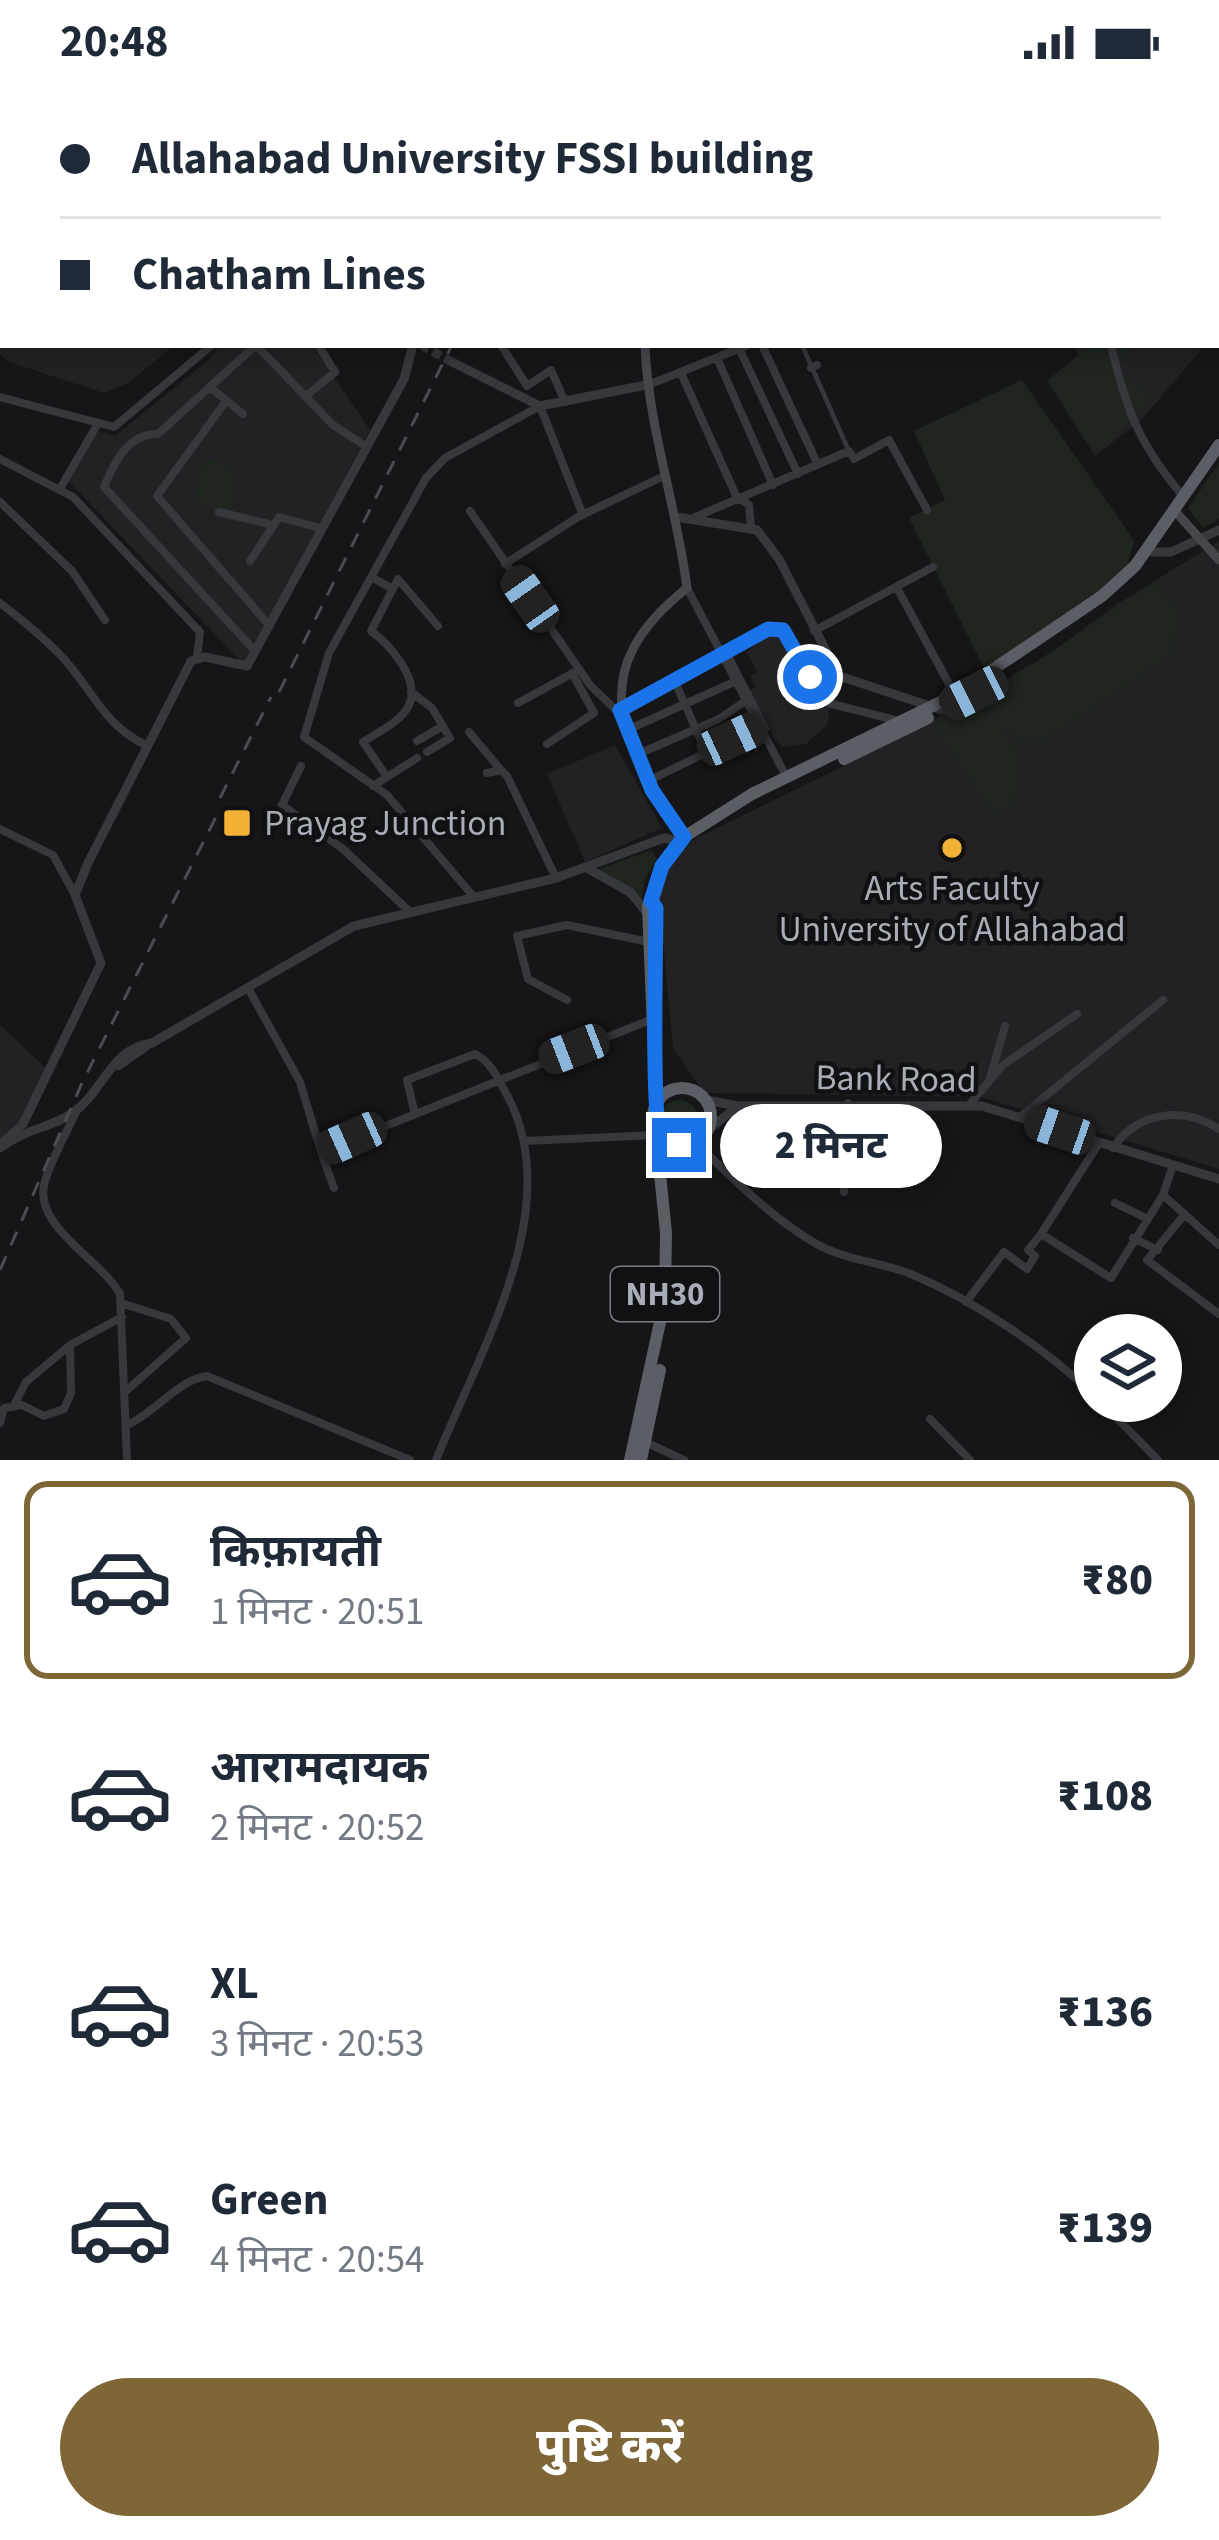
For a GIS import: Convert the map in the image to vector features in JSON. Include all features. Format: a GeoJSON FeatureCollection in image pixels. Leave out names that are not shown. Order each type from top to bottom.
{"type":"FeatureCollection","features":[{"type":"Feature","properties":{"kind":"highway"},"geometry":{"type":"LineString","coordinates":[[745,801],[756,802],[940,707],[1114,594],[1154,552],[1183,496],[1219,445]]}},
{"type":"Feature","properties":{"kind":"highway"},"geometry":{"type":"LineString","coordinates":[[681,839],[788,779],[940,707],[1124,577],[1219,457]]}},
{"type":"Feature","properties":{"kind":"highway","name":"NH30"},"geometry":{"type":"LineString","coordinates":[[630,1460],[665,1299],[666,1233],[655,1130],[649,917],[656,877],[681,839]]}},
{"type":"Feature","properties":{"kind":"highway","name":"NH30"},"geometry":{"type":"LineString","coordinates":[[651,901],[656,908],[652,1027]]}},
{"type":"Feature","properties":{"kind":"highway"},"geometry":{"type":"LineString","coordinates":[[655,1130],[671,1143],[695,1142],[708,1130],[711,1115],[706,1100],[680,1088],[656,1104]]}},
{"type":"Feature","properties":{"kind":"highway","name":"NH30"},"geometry":{"type":"LineString","coordinates":[[640,1460],[671,1306],[673,1239],[664,1161],[671,1143]]}},
{"type":"Feature","properties":{"kind":"main road"},"geometry":{"type":"LineString","coordinates":[[644,348],[646,385],[687,588],[657,611],[634,644],[622,672],[621,712],[648,781],[681,839]]}},
{"type":"Feature","properties":{"kind":"main road"},"geometry":{"type":"LineString","coordinates":[[1176,512],[1219,560]]}},
{"type":"Feature","properties":{"kind":"street"},"geometry":{"type":"LineString","coordinates":[[0,397],[114,428],[208,348]]}},
{"type":"Feature","properties":{"kind":"street"},"geometry":{"type":"LineString","coordinates":[[253,348],[158,434],[139,436],[115,461],[104,487],[255,651]]}},
{"type":"Feature","properties":{"kind":"street"},"geometry":{"type":"LineString","coordinates":[[259,348],[333,425],[367,447]]}},
{"type":"Feature","properties":{"kind":"street"},"geometry":{"type":"LineString","coordinates":[[306,396],[334,372],[320,348]]}},
{"type":"Feature","properties":{"kind":"street"},"geometry":{"type":"LineString","coordinates":[[197,657],[241,667],[255,651],[417,348]]}},
{"type":"Feature","properties":{"kind":"street"},"geometry":{"type":"LineString","coordinates":[[503,348],[526,386],[551,370],[565,402]]}},
{"type":"Feature","properties":{"kind":"street"},"geometry":{"type":"LineString","coordinates":[[473,896],[374,786],[304,737],[329,652],[412,497],[445,458],[540,406],[646,385],[736,348],[798,474]]}},
{"type":"Feature","properties":{"kind":"street"},"geometry":{"type":"LineString","coordinates":[[763,348],[818,465]]}},
{"type":"Feature","properties":{"kind":"street"},"geometry":{"type":"LineString","coordinates":[[804,348],[854,459],[889,440],[926,510]]}},
{"type":"Feature","properties":{"kind":"street"},"geometry":{"type":"LineString","coordinates":[[1112,348],[1125,406],[1144,450],[1183,496]]}},
{"type":"Feature","properties":{"kind":"street"},"geometry":{"type":"LineString","coordinates":[[717,358],[773,484]]}},
{"type":"Feature","properties":{"kind":"street"},"geometry":{"type":"LineString","coordinates":[[454,363],[540,406],[583,515]]}},
{"type":"Feature","properties":{"kind":"street"},"geometry":{"type":"LineString","coordinates":[[681,373],[740,499],[749,505],[751,527],[779,559],[839,676],[940,707]]}},
{"type":"Feature","properties":{"kind":"street"},"geometry":{"type":"LineString","coordinates":[[210,387],[243,414]]}},
{"type":"Feature","properties":{"kind":"street"},"geometry":{"type":"LineString","coordinates":[[226,400],[157,496],[268,624]]}},
{"type":"Feature","properties":{"kind":"street"},"geometry":{"type":"LineString","coordinates":[[62,488],[97,425]]}},
{"type":"Feature","properties":{"kind":"street"},"geometry":{"type":"LineString","coordinates":[[693,518],[849,451]]}},
{"type":"Feature","properties":{"kind":"street"},"geometry":{"type":"LineString","coordinates":[[0,459],[62,488],[200,632],[197,657],[75,895]]}},
{"type":"Feature","properties":{"kind":"street"},"geometry":{"type":"LineString","coordinates":[[505,564],[583,515],[666,475]]}},
{"type":"Feature","properties":{"kind":"street"},"geometry":{"type":"LineString","coordinates":[[0,502],[72,572],[105,620]]}},
{"type":"Feature","properties":{"kind":"street"},"geometry":{"type":"LineString","coordinates":[[219,512],[269,524]]}},
{"type":"Feature","properties":{"kind":"street"},"geometry":{"type":"LineString","coordinates":[[470,512],[576,672],[594,713],[548,744]]}},
{"type":"Feature","properties":{"kind":"street"},"geometry":{"type":"LineString","coordinates":[[250,560],[269,524],[288,515],[320,527]]}},
{"type":"Feature","properties":{"kind":"street"},"geometry":{"type":"LineString","coordinates":[[676,518],[751,527]]}},
{"type":"Feature","properties":{"kind":"street"},"geometry":{"type":"LineString","coordinates":[[1154,552],[1219,530]]}},
{"type":"Feature","properties":{"kind":"street"},"geometry":{"type":"LineString","coordinates":[[814,631],[933,567]]}},
{"type":"Feature","properties":{"kind":"street"},"geometry":{"type":"LineString","coordinates":[[371,577],[393,589]]}},
{"type":"Feature","properties":{"kind":"street"},"geometry":{"type":"LineString","coordinates":[[427,752],[450,738],[411,692],[398,654],[370,631],[398,579],[439,626]]}},
{"type":"Feature","properties":{"kind":"street"},"geometry":{"type":"LineString","coordinates":[[687,588],[780,758]]}},
{"type":"Feature","properties":{"kind":"street"},"geometry":{"type":"LineString","coordinates":[[897,588],[955,695]]}},
{"type":"Feature","properties":{"kind":"street"},"geometry":{"type":"LineString","coordinates":[[0,603],[68,663],[88,696],[124,735],[148,746]]}},
{"type":"Feature","properties":{"kind":"street"},"geometry":{"type":"LineString","coordinates":[[576,672],[621,712],[725,656],[744,640],[779,628],[824,702],[902,722]]}},
{"type":"Feature","properties":{"kind":"street"},"geometry":{"type":"LineString","coordinates":[[725,656],[744,702],[788,779]]}},
{"type":"Feature","properties":{"kind":"street"},"geometry":{"type":"LineString","coordinates":[[518,703],[576,672]]}},
{"type":"Feature","properties":{"kind":"street"},"geometry":{"type":"LineString","coordinates":[[675,682],[706,752]]}},
{"type":"Feature","properties":{"kind":"street"},"geometry":{"type":"LineString","coordinates":[[625,731],[653,723],[683,702],[734,682]]}},
{"type":"Feature","properties":{"kind":"street"},"geometry":{"type":"LineString","coordinates":[[388,777],[363,742],[395,721],[409,705],[411,692]]}},
{"type":"Feature","properties":{"kind":"street"},"geometry":{"type":"LineString","coordinates":[[636,755],[744,702]]}},
{"type":"Feature","properties":{"kind":"street"},"geometry":{"type":"LineString","coordinates":[[417,741],[442,726]]}},
{"type":"Feature","properties":{"kind":"street"},"geometry":{"type":"LineString","coordinates":[[648,781],[759,727]]}},
{"type":"Feature","properties":{"kind":"street"},"geometry":{"type":"LineString","coordinates":[[469,732],[501,770],[556,878]]}},
{"type":"Feature","properties":{"kind":"street"},"geometry":{"type":"LineString","coordinates":[[374,786],[417,758]]}},
{"type":"Feature","properties":{"kind":"street"},"geometry":{"type":"LineString","coordinates":[[301,766],[282,805],[344,849],[408,910]]}},
{"type":"Feature","properties":{"kind":"street"},"geometry":{"type":"LineString","coordinates":[[487,773],[501,770]]}},
{"type":"Feature","properties":{"kind":"street"},"geometry":{"type":"LineString","coordinates":[[0,829],[52,855],[75,895],[101,963],[22,1124],[0,1146]]}},
{"type":"Feature","properties":{"kind":"street"},"geometry":{"type":"LineString","coordinates":[[127,1460],[121,1303],[110,1275],[51,1220],[44,1184],[76,1112],[97,1086],[152,1043],[354,926],[556,878],[664,838],[681,839]]}},
{"type":"Feature","properties":{"kind":"street"},"geometry":{"type":"LineString","coordinates":[[585,867],[630,892],[649,917]]}},
{"type":"Feature","properties":{"kind":"street"},"geometry":{"type":"LineString","coordinates":[[567,1000],[528,980],[517,936],[567,925],[649,942]]}},
{"type":"Feature","properties":{"kind":"street"},"geometry":{"type":"LineString","coordinates":[[248,988],[300,1082],[334,1188]]}},
{"type":"Feature","properties":{"kind":"street"},"geometry":{"type":"LineString","coordinates":[[1021,1116],[1163,1000]]}},
{"type":"Feature","properties":{"kind":"street"},"geometry":{"type":"LineString","coordinates":[[968,1106],[986,1091],[1003,1065],[1077,1014]]}},
{"type":"Feature","properties":{"kind":"street"},"geometry":{"type":"LineString","coordinates":[[321,1152],[498,1078],[652,1027]]}},
{"type":"Feature","properties":{"kind":"street"},"geometry":{"type":"LineString","coordinates":[[986,1091],[1005,1027]]}},
{"type":"Feature","properties":{"kind":"street"},"geometry":{"type":"LineString","coordinates":[[0,1146],[26,1129],[70,1115],[113,1064],[137,1045],[152,1043]]}},
{"type":"Feature","properties":{"kind":"street"},"geometry":{"type":"LineString","coordinates":[[414,1110],[406,1084],[475,1054],[498,1078],[524,1141],[525,1236],[436,1460]]}},
{"type":"Feature","properties":{"kind":"street","name":"Bank Road"},"geometry":{"type":"LineString","coordinates":[[706,1100],[738,1106],[848,1102],[968,1106],[1021,1116],[1172,1168],[1219,1179]]}},
{"type":"Feature","properties":{"kind":"street"},"geometry":{"type":"LineString","coordinates":[[844,1192],[848,1102]]}},
{"type":"Feature","properties":{"kind":"street"},"geometry":{"type":"LineString","coordinates":[[800,1104],[800,1139],[808,1158]]}},
{"type":"Feature","properties":{"kind":"street"},"geometry":{"type":"LineString","coordinates":[[884,1172],[908,1105]]}},
{"type":"Feature","properties":{"kind":"street"},"geometry":{"type":"LineString","coordinates":[[708,1130],[738,1106]]}},
{"type":"Feature","properties":{"kind":"street"},"geometry":{"type":"LineString","coordinates":[[1113,1148],[1131,1129],[1165,1115],[1184,1114],[1219,1130]]}},
{"type":"Feature","properties":{"kind":"street"},"geometry":{"type":"LineString","coordinates":[[524,1141],[655,1130]]}},
{"type":"Feature","properties":{"kind":"street"},"geometry":{"type":"LineString","coordinates":[[695,1142],[768,1211],[813,1242],[847,1260],[879,1262],[966,1302],[1074,1381]]}},
{"type":"Feature","properties":{"kind":"street"},"geometry":{"type":"LineString","coordinates":[[966,1302],[1004,1252],[1027,1269],[1036,1256],[1028,1250],[1099,1143]]}},
{"type":"Feature","properties":{"kind":"street"},"geometry":{"type":"LineString","coordinates":[[1041,1234],[1111,1278],[1163,1195],[1172,1168]]}},
{"type":"Feature","properties":{"kind":"street"},"geometry":{"type":"LineString","coordinates":[[1163,1195],[1219,1245]]}},
{"type":"Feature","properties":{"kind":"street"},"geometry":{"type":"LineString","coordinates":[[1115,1203],[1146,1218]]}},
{"type":"Feature","properties":{"kind":"street"},"geometry":{"type":"LineString","coordinates":[[1185,1214],[1147,1260],[1219,1314]]}},
{"type":"Feature","properties":{"kind":"street"},"geometry":{"type":"LineString","coordinates":[[1133,1238],[1158,1250]]}},
{"type":"Feature","properties":{"kind":"street"},"geometry":{"type":"LineString","coordinates":[[121,1303],[171,1319],[186,1339],[125,1392]]}},
{"type":"Feature","properties":{"kind":"street"},"geometry":{"type":"LineString","coordinates":[[13,1407],[26,1382],[70,1345],[122,1317]]}},
{"type":"Feature","properties":{"kind":"street"},"geometry":{"type":"LineString","coordinates":[[0,1423],[4,1408],[22,1405],[44,1416],[64,1409],[71,1394],[70,1345]]}},
{"type":"Feature","properties":{"kind":"street"},"geometry":{"type":"LineString","coordinates":[[126,1425],[151,1415],[195,1377],[206,1376],[257,1392],[410,1460]]}},
{"type":"Feature","properties":{"kind":"street"},"geometry":{"type":"LineString","coordinates":[[930,1419],[970,1460]]}},
{"type":"Feature","properties":{"kind":"street"},"geometry":{"type":"LineString","coordinates":[[1122,1422],[1159,1460]]}},
{"type":"Feature","properties":{"kind":"street"},"geometry":{"type":"LineString","coordinates":[[645,1442],[684,1460]]}},
{"type":"Feature","properties":{"kind":"shaded area"},"geometry":{"type":"Polygon","coordinates":[[[0,348],[171,348],[128,383],[104,393],[9,362],[0,348]]]}},
{"type":"Feature","properties":{"kind":"shaded area"},"geometry":{"type":"Polygon","coordinates":[[[216,348],[314,348],[370,430],[244,665],[66,478],[94,429],[115,436],[210,359],[216,348]]]}},
{"type":"Feature","properties":{"kind":"shaded area"},"geometry":{"type":"Polygon","coordinates":[[[1074,348],[1202,348],[1143,418],[1095,456],[1047,381],[1078,355],[1074,348]]]}},
{"type":"Feature","properties":{"kind":"shaded area"},"geometry":{"type":"Polygon","coordinates":[[[1089,348],[1130,348],[1114,368],[1154,397],[1096,454],[1049,382],[1089,348]]]}},
{"type":"Feature","properties":{"kind":"shaded area"},"geometry":{"type":"Polygon","coordinates":[[[1022,380],[1134,540],[1126,572],[986,672],[909,518],[945,500],[914,431],[1022,380]]]}},
{"type":"Feature","properties":{"kind":"shaded area"},"geometry":{"type":"Polygon","coordinates":[[[204,459],[226,464],[236,479],[229,511],[194,502],[204,459]]]}},
{"type":"Feature","properties":{"kind":"shaded area"},"geometry":{"type":"Polygon","coordinates":[[[1219,463],[1219,519],[1203,528],[1188,508],[1219,463]]]}},
{"type":"Feature","properties":{"kind":"shaded area","name":"Arts Faculty University of Allahabad"},"geometry":{"type":"Polygon","coordinates":[[[1219,541],[1219,1169],[981,1097],[704,1093],[673,1048],[659,896],[665,870],[693,840],[918,729],[1048,655],[1116,605],[1219,541]]]}},
{"type":"Feature","properties":{"kind":"shaded area"},"geometry":{"type":"Polygon","coordinates":[[[1157,583],[1180,615],[1171,654],[1042,742],[1022,741],[996,726],[1019,752],[1014,803],[994,815],[934,725],[970,699],[991,721],[982,697],[1157,583]]]}},
{"type":"Feature","properties":{"kind":"shaded area"},"geometry":{"type":"Polygon","coordinates":[[[767,636],[782,636],[818,707],[830,708],[827,725],[806,744],[783,747],[775,740],[748,692],[755,686],[750,676],[757,672],[747,652],[767,636]]]}},
{"type":"Feature","properties":{"kind":"shaded area"},"geometry":{"type":"Polygon","coordinates":[[[615,745],[662,828],[585,862],[547,774],[615,745]]]}},
{"type":"Feature","properties":{"kind":"shaded area"},"geometry":{"type":"Polygon","coordinates":[[[651,850],[657,859],[645,879],[641,906],[591,872],[651,850]]]}},
{"type":"Feature","properties":{"kind":"shaded area"},"geometry":{"type":"Polygon","coordinates":[[[0,1025],[51,1073],[29,1117],[0,1138],[0,1025]]]}},
{"type":"Feature","properties":{"kind":"shaded area"},"geometry":{"type":"Polygon","coordinates":[[[679,1100],[692,1106],[698,1119],[692,1132],[679,1138],[666,1132],[660,1119],[666,1106],[679,1100]]]}},
{"type":"Feature","properties":{"kind":"tunnel"},"geometry":{"type":"LineString","coordinates":[[426,348],[454,363]]}},
{"type":"Feature","properties":{"kind":"railway"},"geometry":{"type":"LineString","coordinates":[[279,692],[451,348]]}},
{"type":"Feature","properties":{"kind":"railway"},"geometry":{"type":"LineString","coordinates":[[220,798],[271,697]]}},
{"type":"Feature","properties":{"kind":"railway"},"geometry":{"type":"LineString","coordinates":[[0,1270],[82,1083],[221,807]]}},
{"type":"Feature","properties":{"kind":"place","name":"Prayag Junction"},"geometry":{"type":"Point","coordinates":[237,823]}},
{"type":"Feature","properties":{"kind":"place","name":"Arts Faculty University of Allahabad"},"geometry":{"type":"Point","coordinates":[952,848]}},
{"type":"Feature","properties":{"kind":"route"},"geometry":{"type":"LineString","coordinates":[[679,1145],[661,1136],[653,1118],[658,1028],[656,908],[651,901],[662,866],[684,837],[652,790],[620,710],[768,629],[783,630],[810,677]]}}]}
